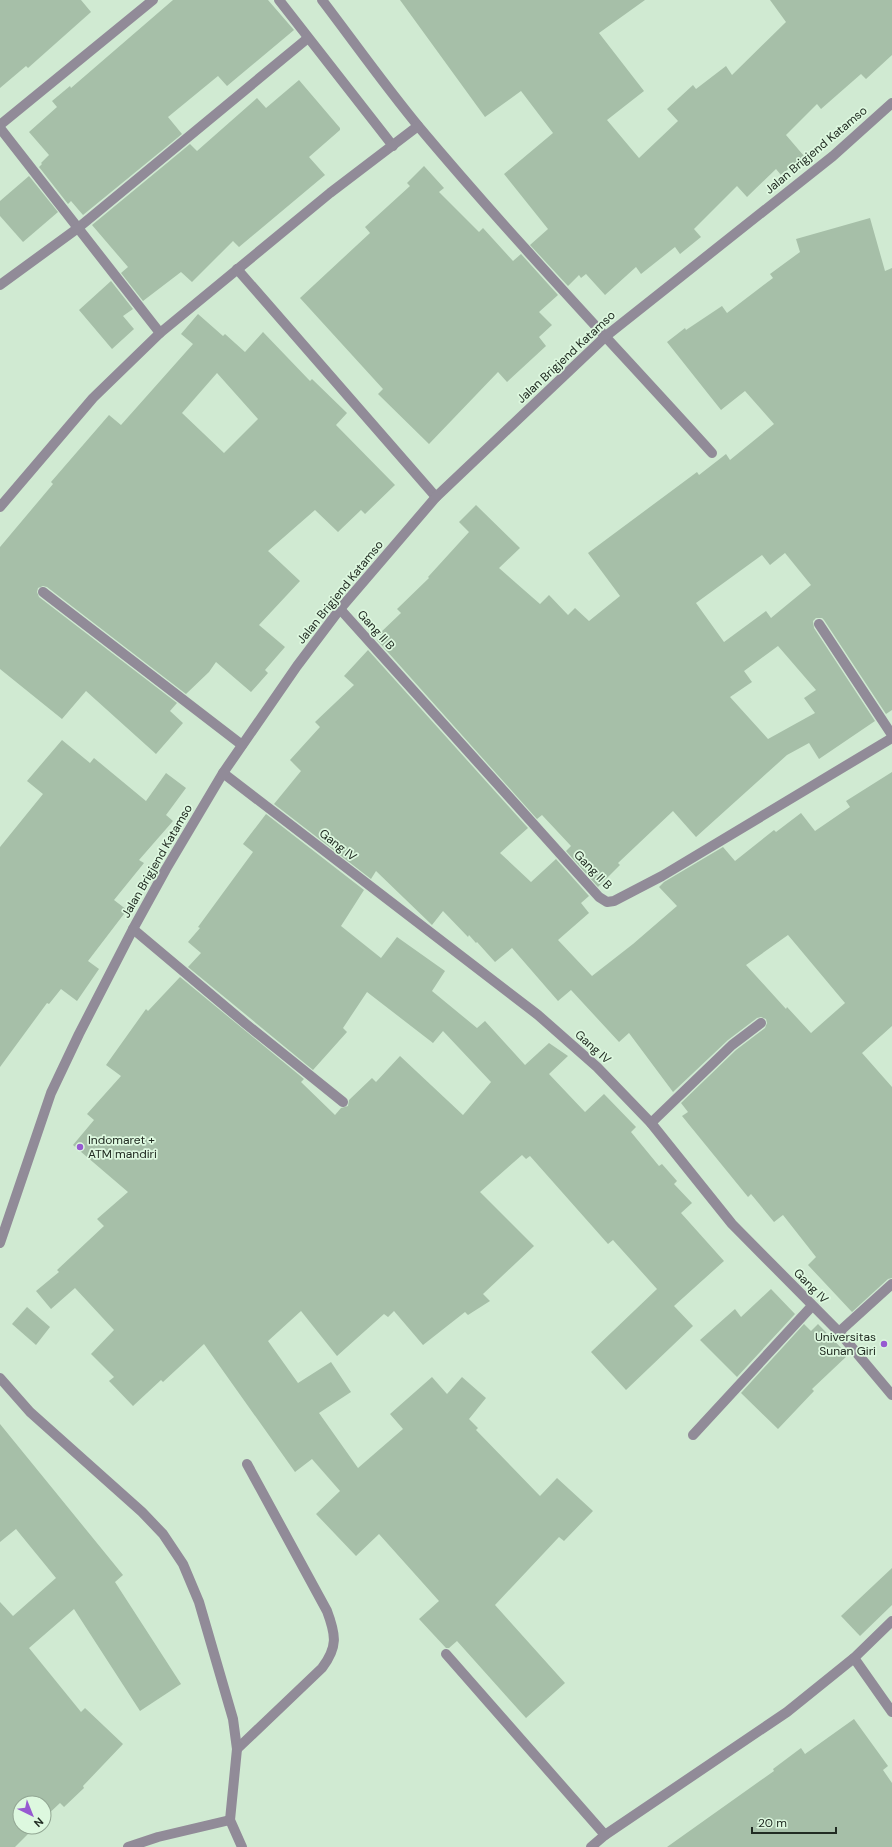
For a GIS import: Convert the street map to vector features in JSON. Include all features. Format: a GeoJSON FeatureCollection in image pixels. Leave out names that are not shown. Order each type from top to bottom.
{"type":"FeatureCollection","features":[{"type":"Feature","properties":{"kind":"street"},"geometry":{"type":"LineString","coordinates":[[0,125],[153,0]]}},
{"type":"Feature","properties":{"kind":"street"},"geometry":{"type":"LineString","coordinates":[[279,0],[393,146]]}},
{"type":"Feature","properties":{"kind":"street"},"geometry":{"type":"LineString","coordinates":[[322,0],[418,126],[534,260],[606,336],[712,453]]}},
{"type":"Feature","properties":{"kind":"street"},"geometry":{"type":"LineString","coordinates":[[0,285],[78,228],[308,38]]}},
{"type":"Feature","properties":{"kind":"street","name":"Jalan Brigjend Katamso"},"geometry":{"type":"LineString","coordinates":[[0,1243],[51,1093],[69,1053],[133,929],[166,869],[242,745],[340,609],[436,497],[606,336],[833,156],[892,103]]}},
{"type":"Feature","properties":{"kind":"street"},"geometry":{"type":"LineString","coordinates":[[0,507],[93,398],[160,333],[237,268],[330,193],[418,126]]}},
{"type":"Feature","properties":{"kind":"street"},"geometry":{"type":"LineString","coordinates":[[0,128],[160,333]]}},
{"type":"Feature","properties":{"kind":"street"},"geometry":{"type":"LineString","coordinates":[[237,268],[436,497]]}},
{"type":"Feature","properties":{"kind":"street"},"geometry":{"type":"LineString","coordinates":[[43,592],[242,745]]}},
{"type":"Feature","properties":{"kind":"street","name":"Gang II B"},"geometry":{"type":"LineString","coordinates":[[340,609],[599,897],[607,902],[614,901],[662,876],[892,738]]}},
{"type":"Feature","properties":{"kind":"street"},"geometry":{"type":"LineString","coordinates":[[820,624],[892,734]]}},
{"type":"Feature","properties":{"kind":"street","name":"Gang IV"},"geometry":{"type":"LineString","coordinates":[[224,773],[538,1015],[597,1067],[651,1123],[732,1224],[839,1332],[892,1395]]}},
{"type":"Feature","properties":{"kind":"street"},"geometry":{"type":"LineString","coordinates":[[133,929],[246,1024],[343,1102]]}},
{"type":"Feature","properties":{"kind":"street"},"geometry":{"type":"LineString","coordinates":[[651,1123],[732,1045],[761,1024]]}},
{"type":"Feature","properties":{"kind":"street"},"geometry":{"type":"LineString","coordinates":[[839,1332],[892,1284]]}},
{"type":"Feature","properties":{"kind":"street"},"geometry":{"type":"LineString","coordinates":[[693,1435],[812,1306]]}},
{"type":"Feature","properties":{"kind":"street"},"geometry":{"type":"LineString","coordinates":[[0,1378],[30,1412],[142,1512],[163,1534],[183,1564],[199,1602],[233,1718],[237,1749],[230,1820],[242,1847]]}},
{"type":"Feature","properties":{"kind":"street"},"geometry":{"type":"LineString","coordinates":[[237,1749],[322,1668],[331,1657],[334,1647],[332,1625],[327,1611],[247,1464]]}},
{"type":"Feature","properties":{"kind":"street"},"geometry":{"type":"LineString","coordinates":[[591,1847],[605,1835],[787,1712],[854,1658],[892,1621]]}},
{"type":"Feature","properties":{"kind":"street"},"geometry":{"type":"LineString","coordinates":[[446,1654],[605,1835]]}},
{"type":"Feature","properties":{"kind":"street"},"geometry":{"type":"LineString","coordinates":[[854,1658],[892,1712]]}},
{"type":"Feature","properties":{"kind":"street"},"geometry":{"type":"LineString","coordinates":[[128,1847],[158,1837],[230,1820]]}},
{"type":"Feature","properties":{"kind":"building"},"geometry":{"type":"Polygon","coordinates":[[[0,0],[81,0],[91,12],[28,68],[26,66],[0,88],[0,0]]]}},
{"type":"Feature","properties":{"kind":"building"},"geometry":{"type":"Polygon","coordinates":[[[173,0],[268,0],[294,30],[227,86],[218,76],[168,117],[182,134],[83,215],[71,201],[68,204],[39,167],[49,155],[29,132],[57,107],[52,101],[70,86],[71,88],[173,0]]]}},
{"type":"Feature","properties":{"kind":"building"},"geometry":{"type":"Polygon","coordinates":[[[400,0],[645,0],[599,33],[644,91],[607,120],[639,158],[678,121],[667,109],[693,85],[696,89],[726,66],[732,75],[786,22],[770,0],[892,0],[892,55],[866,79],[861,74],[821,109],[817,104],[786,135],[804,156],[781,175],[776,169],[747,197],[737,186],[694,229],[701,237],[680,254],[675,247],[641,274],[636,267],[605,295],[586,274],[581,278],[579,275],[568,286],[530,245],[548,229],[504,174],[553,133],[521,91],[485,117],[400,0]]]}},
{"type":"Feature","properties":{"kind":"building"},"geometry":{"type":"Polygon","coordinates":[[[299,80],[340,128],[340,130],[309,157],[325,175],[239,247],[233,241],[192,282],[181,272],[143,301],[121,273],[128,267],[92,225],[190,144],[197,151],[257,98],[266,108],[299,80]]]}},
{"type":"Feature","properties":{"kind":"building"},"geometry":{"type":"Polygon","coordinates":[[[424,166],[444,188],[439,192],[479,232],[483,228],[513,261],[521,254],[558,295],[539,312],[552,325],[539,337],[546,346],[507,382],[498,372],[429,444],[378,394],[383,389],[300,298],[370,233],[365,227],[410,186],[407,183],[424,166]]]}},
{"type":"Feature","properties":{"kind":"building"},"geometry":{"type":"Polygon","coordinates":[[[29,176],[58,212],[23,242],[0,216],[0,201],[29,176]]]}},
{"type":"Feature","properties":{"kind":"building"},"geometry":{"type":"Polygon","coordinates":[[[870,218],[885,271],[892,268],[892,710],[886,714],[824,620],[822,618],[816,618],[813,621],[814,628],[875,721],[819,759],[809,743],[787,755],[696,837],[673,811],[618,863],[620,865],[598,887],[566,851],[571,846],[542,815],[537,819],[377,640],[381,636],[379,634],[401,613],[397,609],[429,578],[428,577],[469,532],[459,522],[476,505],[520,548],[499,568],[540,604],[549,595],[568,615],[575,608],[589,621],[620,596],[588,553],[697,472],[699,475],[726,454],[730,460],[774,424],[745,391],[721,410],[667,342],[685,328],[686,330],[722,306],[727,313],[773,278],[770,274],[800,252],[796,239],[870,218]],[[785,553],[770,565],[762,555],[696,603],[724,642],[766,611],[771,618],[811,585],[785,553]],[[778,646],[744,671],[752,682],[730,697],[768,739],[815,713],[804,698],[816,690],[778,646]]]}},
{"type":"Feature","properties":{"kind":"building"},"geometry":{"type":"Polygon","coordinates":[[[111,281],[133,309],[123,316],[134,329],[112,349],[79,310],[111,281]]]}},
{"type":"Feature","properties":{"kind":"building"},"geometry":{"type":"Polygon","coordinates":[[[198,314],[223,336],[225,334],[245,352],[263,332],[310,381],[312,379],[347,413],[336,425],[395,485],[365,514],[361,510],[338,532],[315,510],[268,551],[300,581],[259,625],[285,647],[265,670],[268,673],[251,692],[216,662],[209,672],[186,694],[47,587],[43,586],[38,588],[37,592],[39,597],[177,703],[170,711],[183,723],[156,754],[86,691],[62,719],[0,669],[0,547],[53,484],[51,482],[109,415],[121,425],[193,344],[181,334],[198,314]],[[217,373],[182,413],[224,453],[258,419],[217,373]]]}},
{"type":"Feature","properties":{"kind":"building"},"geometry":{"type":"Polygon","coordinates":[[[368,650],[528,828],[500,853],[531,882],[556,859],[589,896],[581,903],[589,913],[558,940],[592,976],[633,944],[677,906],[659,887],[664,882],[723,847],[735,861],[774,830],[776,832],[801,813],[815,831],[850,807],[846,801],[892,772],[892,1026],[862,1053],[892,1087],[892,1278],[888,1279],[852,1312],[808,1265],[816,1257],[783,1215],[774,1222],[751,1194],[748,1197],[682,1116],[688,1112],[681,1103],[736,1050],[765,1028],[767,1023],[766,1019],[761,1017],[757,1018],[728,1040],[673,1092],[629,1033],[619,1042],[571,990],[558,1001],[512,948],[495,962],[477,942],[476,943],[469,935],[468,937],[443,911],[432,925],[376,871],[371,879],[274,804],[301,771],[290,760],[320,727],[315,722],[354,685],[344,676],[368,650]],[[788,935],[746,965],[786,1009],[787,1007],[811,1033],[845,1003],[788,935]]]}},
{"type":"Feature","properties":{"kind":"building"},"geometry":{"type":"Polygon","coordinates":[[[62,740],[90,763],[94,758],[146,801],[166,773],[186,788],[166,815],[173,821],[139,860],[144,863],[114,900],[127,910],[88,961],[99,969],[77,1001],[61,989],[49,1004],[47,1003],[0,1067],[0,847],[43,794],[27,781],[62,740]]]}},
{"type":"Feature","properties":{"kind":"building"},"geometry":{"type":"Polygon","coordinates":[[[266,814],[364,890],[341,926],[381,958],[397,937],[445,971],[432,991],[477,1028],[485,1021],[525,1065],[549,1043],[568,1056],[549,1074],[585,1112],[604,1094],[636,1127],[631,1132],[659,1166],[662,1164],[677,1181],[674,1184],[692,1203],[681,1213],[724,1261],[674,1306],[693,1326],[626,1390],[591,1352],[657,1289],[613,1240],[608,1244],[530,1156],[526,1159],[522,1155],[480,1192],[534,1246],[483,1294],[490,1301],[468,1315],[465,1312],[423,1345],[394,1311],[388,1317],[384,1314],[337,1356],[301,1311],[268,1341],[298,1383],[331,1362],[351,1392],[319,1413],[358,1468],[403,1429],[390,1414],[432,1377],[447,1394],[462,1377],[486,1398],[469,1419],[478,1428],[476,1430],[540,1496],[557,1478],[593,1511],[564,1541],[559,1537],[495,1605],[565,1683],[526,1718],[457,1641],[449,1648],[446,1648],[419,1619],[439,1601],[379,1534],[356,1556],[316,1514],[340,1491],[312,1459],[295,1472],[204,1344],[163,1382],[161,1380],[133,1406],[109,1381],[114,1377],[91,1354],[114,1330],[75,1288],[51,1309],[36,1291],[59,1272],[57,1270],[104,1226],[97,1219],[128,1192],[73,1145],[94,1120],[87,1114],[121,1076],[106,1065],[146,1009],[148,1011],[180,977],[304,1079],[301,1082],[335,1115],[341,1108],[348,1106],[349,1100],[372,1078],[376,1082],[400,1056],[463,1115],[491,1082],[443,1031],[433,1043],[367,992],[343,1028],[347,1032],[313,1070],[188,967],[201,953],[188,942],[200,928],[198,927],[253,852],[243,844],[266,814]]]}},
{"type":"Feature","properties":{"kind":"building"},"geometry":{"type":"Polygon","coordinates":[[[771,1289],[795,1314],[737,1377],[700,1340],[735,1309],[741,1317],[771,1289]]]}},
{"type":"Feature","properties":{"kind":"building"},"geometry":{"type":"Polygon","coordinates":[[[27,1307],[50,1327],[36,1345],[12,1324],[27,1307]]]}},
{"type":"Feature","properties":{"kind":"building"},"geometry":{"type":"Polygon","coordinates":[[[804,1324],[811,1331],[818,1324],[848,1355],[812,1389],[814,1391],[778,1429],[741,1393],[804,1324]]]}},
{"type":"Feature","properties":{"kind":"building"},"geometry":{"type":"Polygon","coordinates":[[[0,1424],[123,1575],[115,1582],[181,1684],[140,1711],[74,1609],[29,1648],[81,1712],[85,1708],[123,1744],[83,1786],[84,1788],[64,1807],[60,1803],[52,1810],[52,1795],[12,1795],[12,1835],[27,1835],[15,1847],[0,1847],[0,1602],[13,1616],[56,1578],[16,1529],[0,1542],[0,1424]]]}},
{"type":"Feature","properties":{"kind":"building"},"geometry":{"type":"Polygon","coordinates":[[[892,1568],[892,1605],[860,1636],[841,1616],[892,1568]]]}},
{"type":"Feature","properties":{"kind":"building"},"geometry":{"type":"Polygon","coordinates":[[[854,1719],[888,1766],[883,1770],[892,1783],[892,1847],[667,1847],[774,1771],[773,1769],[801,1748],[805,1754],[854,1719]]]}},
{"type":"Feature","properties":{"kind":"place","name":"Indomaret + ATM mandiri"},"geometry":{"type":"Point","coordinates":[80,1147]}},
{"type":"Feature","properties":{"kind":"place","name":"Universitas Sunan Giri"},"geometry":{"type":"Point","coordinates":[884,1344]}}]}
